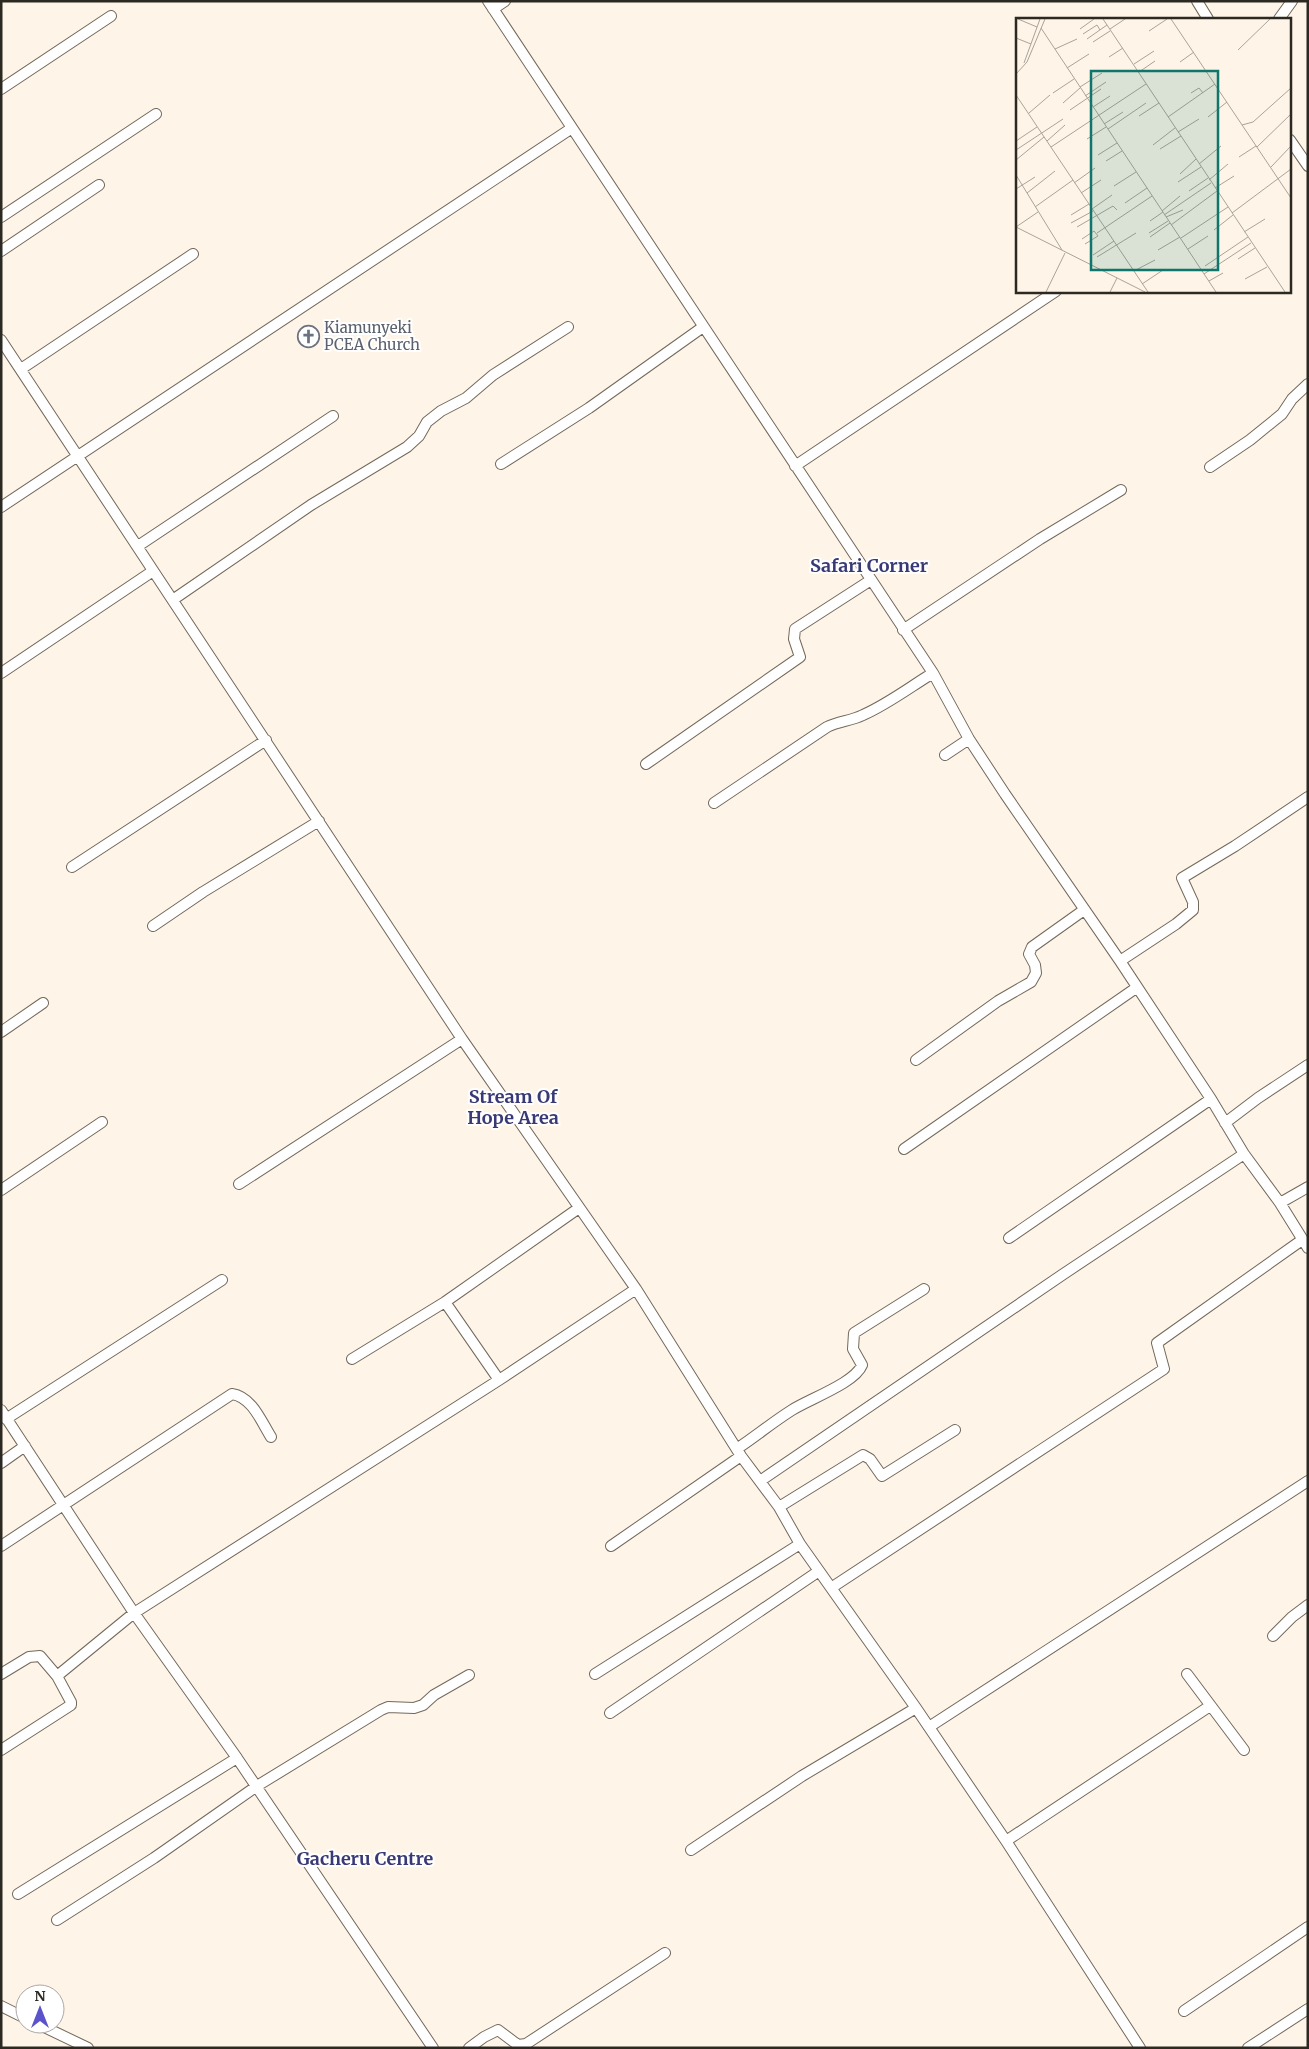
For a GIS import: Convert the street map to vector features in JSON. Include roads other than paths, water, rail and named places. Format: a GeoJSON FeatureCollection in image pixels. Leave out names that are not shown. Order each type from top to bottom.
{"type":"FeatureCollection","features":[{"type":"Feature","properties":{"kind":"street"},"geometry":{"type":"LineString","coordinates":[[505,1],[491,5],[933,673],[970,739],[1120,961],[1136,988],[1211,1099],[1244,1154],[1280,1203],[1305,1244],[1157,1343],[1164,1369],[831,1588]]}},
{"type":"Feature","properties":{"kind":"street"},"geometry":{"type":"LineString","coordinates":[[1197,1],[1207,18]]}},
{"type":"Feature","properties":{"kind":"street"},"geometry":{"type":"LineString","coordinates":[[1280,18],[1292,1]]}},
{"type":"Feature","properties":{"kind":"street"},"geometry":{"type":"LineString","coordinates":[[1,89],[110,16]]}},
{"type":"Feature","properties":{"kind":"street"},"geometry":{"type":"LineString","coordinates":[[1,217],[156,114]]}},
{"type":"Feature","properties":{"kind":"street"},"geometry":{"type":"LineString","coordinates":[[1,507],[572,128]]}},
{"type":"Feature","properties":{"kind":"street"},"geometry":{"type":"LineString","coordinates":[[1292,143],[1308,166]]}},
{"type":"Feature","properties":{"kind":"street"},"geometry":{"type":"LineString","coordinates":[[1,251],[99,185]]}},
{"type":"Feature","properties":{"kind":"street"},"geometry":{"type":"LineString","coordinates":[[21,369],[193,254]]}},
{"type":"Feature","properties":{"kind":"street"},"geometry":{"type":"LineString","coordinates":[[795,466],[1055,292]]}},
{"type":"Feature","properties":{"kind":"street"},"geometry":{"type":"LineString","coordinates":[[174,599],[311,505],[407,447],[419,436],[427,422],[441,411],[466,398],[493,375],[568,327]]}},
{"type":"Feature","properties":{"kind":"street"},"geometry":{"type":"LineString","coordinates":[[501,464],[589,408],[703,327]]}},
{"type":"Feature","properties":{"kind":"street"},"geometry":{"type":"LineString","coordinates":[[1,340],[153,571],[174,599],[462,1039],[636,1289],[740,1452],[779,1507],[800,1544],[916,1708],[1006,1840],[1140,2048]]}},
{"type":"Feature","properties":{"kind":"street"},"geometry":{"type":"LineString","coordinates":[[1210,467],[1250,440],[1282,414],[1292,399],[1308,384]]}},
{"type":"Feature","properties":{"kind":"street"},"geometry":{"type":"LineString","coordinates":[[138,546],[333,416]]}},
{"type":"Feature","properties":{"kind":"street"},"geometry":{"type":"LineString","coordinates":[[903,630],[1040,538],[1120,490]]}},
{"type":"Feature","properties":{"kind":"street"},"geometry":{"type":"LineString","coordinates":[[1,673],[153,571]]}},
{"type":"Feature","properties":{"kind":"street"},"geometry":{"type":"LineString","coordinates":[[646,764],[800,657],[794,639],[795,630],[871,580]]}},
{"type":"Feature","properties":{"kind":"street"},"geometry":{"type":"LineString","coordinates":[[714,803],[827,727],[844,720],[852,720],[882,706],[933,673]]}},
{"type":"Feature","properties":{"kind":"street"},"geometry":{"type":"LineString","coordinates":[[945,755],[970,739]]}},
{"type":"Feature","properties":{"kind":"street"},"geometry":{"type":"LineString","coordinates":[[72,867],[266,740]]}},
{"type":"Feature","properties":{"kind":"street"},"geometry":{"type":"LineString","coordinates":[[1120,961],[1176,924],[1193,910],[1193,902],[1182,878],[1235,846],[1308,797]]}},
{"type":"Feature","properties":{"kind":"street"},"geometry":{"type":"LineString","coordinates":[[154,926],[203,892],[319,822]]}},
{"type":"Feature","properties":{"kind":"street"},"geometry":{"type":"LineString","coordinates":[[916,1060],[998,1000],[1031,982],[1036,974],[1035,965],[1029,954],[1032,947],[1084,910]]}},
{"type":"Feature","properties":{"kind":"street"},"geometry":{"type":"LineString","coordinates":[[904,1148],[1136,988]]}},
{"type":"Feature","properties":{"kind":"street"},"geometry":{"type":"LineString","coordinates":[[1,1032],[43,1003]]}},
{"type":"Feature","properties":{"kind":"street"},"geometry":{"type":"LineString","coordinates":[[239,1184],[462,1039]]}},
{"type":"Feature","properties":{"kind":"street"},"geometry":{"type":"LineString","coordinates":[[1225,1123],[1258,1098],[1308,1065]]}},
{"type":"Feature","properties":{"kind":"street"},"geometry":{"type":"LineString","coordinates":[[1009,1238],[1211,1099]]}},
{"type":"Feature","properties":{"kind":"street"},"geometry":{"type":"LineString","coordinates":[[1,1190],[102,1122]]}},
{"type":"Feature","properties":{"kind":"street"},"geometry":{"type":"LineString","coordinates":[[760,1481],[1062,1275],[1244,1154]]}},
{"type":"Feature","properties":{"kind":"street"},"geometry":{"type":"LineString","coordinates":[[1280,1203],[1308,1187]]}},
{"type":"Feature","properties":{"kind":"street"},"geometry":{"type":"LineString","coordinates":[[352,1359],[444,1302],[579,1208]]}},
{"type":"Feature","properties":{"kind":"street"},"geometry":{"type":"LineString","coordinates":[[222,1280],[4,1414],[134,1613],[238,1758],[433,2048]]}},
{"type":"Feature","properties":{"kind":"street"},"geometry":{"type":"LineString","coordinates":[[57,1676],[134,1613],[499,1380],[636,1289]]}},
{"type":"Feature","properties":{"kind":"street"},"geometry":{"type":"LineString","coordinates":[[611,1546],[740,1452],[792,1410],[851,1378],[862,1365],[853,1350],[854,1333],[924,1289]]}},
{"type":"Feature","properties":{"kind":"street"},"geometry":{"type":"LineString","coordinates":[[444,1302],[499,1380]]}},
{"type":"Feature","properties":{"kind":"street"},"geometry":{"type":"LineString","coordinates":[[1,1546],[232,1394],[240,1395],[247,1399],[271,1437]]}},
{"type":"Feature","properties":{"kind":"street"},"geometry":{"type":"LineString","coordinates":[[779,1507],[863,1455],[870,1459],[882,1476],[955,1430]]}},
{"type":"Feature","properties":{"kind":"street"},"geometry":{"type":"LineString","coordinates":[[1,1463],[25,1446]]}},
{"type":"Feature","properties":{"kind":"street"},"geometry":{"type":"LineString","coordinates":[[929,1727],[1308,1481]]}},
{"type":"Feature","properties":{"kind":"street"},"geometry":{"type":"LineString","coordinates":[[595,1674],[800,1544]]}},
{"type":"Feature","properties":{"kind":"street"},"geometry":{"type":"LineString","coordinates":[[610,1713],[819,1571]]}},
{"type":"Feature","properties":{"kind":"street"},"geometry":{"type":"LineString","coordinates":[[1273,1636],[1292,1617],[1308,1605]]}},
{"type":"Feature","properties":{"kind":"street"},"geometry":{"type":"LineString","coordinates":[[1,1674],[28,1657],[40,1656],[57,1676],[71,1702],[71,1705],[1,1750]]}},
{"type":"Feature","properties":{"kind":"street"},"geometry":{"type":"LineString","coordinates":[[1187,1674],[1244,1750]]}},
{"type":"Feature","properties":{"kind":"street"},"geometry":{"type":"LineString","coordinates":[[57,1920],[154,1858],[257,1786],[381,1710],[388,1707],[414,1708],[423,1705],[434,1695],[469,1675]]}},
{"type":"Feature","properties":{"kind":"street"},"geometry":{"type":"LineString","coordinates":[[1006,1840],[1210,1706]]}},
{"type":"Feature","properties":{"kind":"street"},"geometry":{"type":"LineString","coordinates":[[691,1850],[802,1776],[916,1708]]}},
{"type":"Feature","properties":{"kind":"street"},"geometry":{"type":"LineString","coordinates":[[18,1894],[238,1758]]}},
{"type":"Feature","properties":{"kind":"street"},"geometry":{"type":"LineString","coordinates":[[1184,2011],[1308,1927]]}},
{"type":"Feature","properties":{"kind":"street"},"geometry":{"type":"LineString","coordinates":[[469,2048],[498,2030],[518,2045],[526,2044],[665,1953]]}},
{"type":"Feature","properties":{"kind":"street"},"geometry":{"type":"LineString","coordinates":[[1,2006],[15,2013]]}},
{"type":"Feature","properties":{"kind":"street"},"geometry":{"type":"LineString","coordinates":[[1248,2048],[1308,2009]]}},
{"type":"Feature","properties":{"kind":"street"},"geometry":{"type":"LineString","coordinates":[[59,2034],[88,2048]]}},
{"type":"Feature","properties":{"kind":"place","name":"Kiamunyeki PCEA Church"},"geometry":{"type":"Point","coordinates":[308,336]}},
{"type":"Feature","properties":{"kind":"district","name":"Safari Corner"},"geometry":{"type":"Point","coordinates":[869,565]}},
{"type":"Feature","properties":{"kind":"district","name":"Stream Of Hope Area"},"geometry":{"type":"Point","coordinates":[513,1106]}},
{"type":"Feature","properties":{"kind":"district","name":"Gacheru Centre"},"geometry":{"type":"Point","coordinates":[365,1858]}}]}
